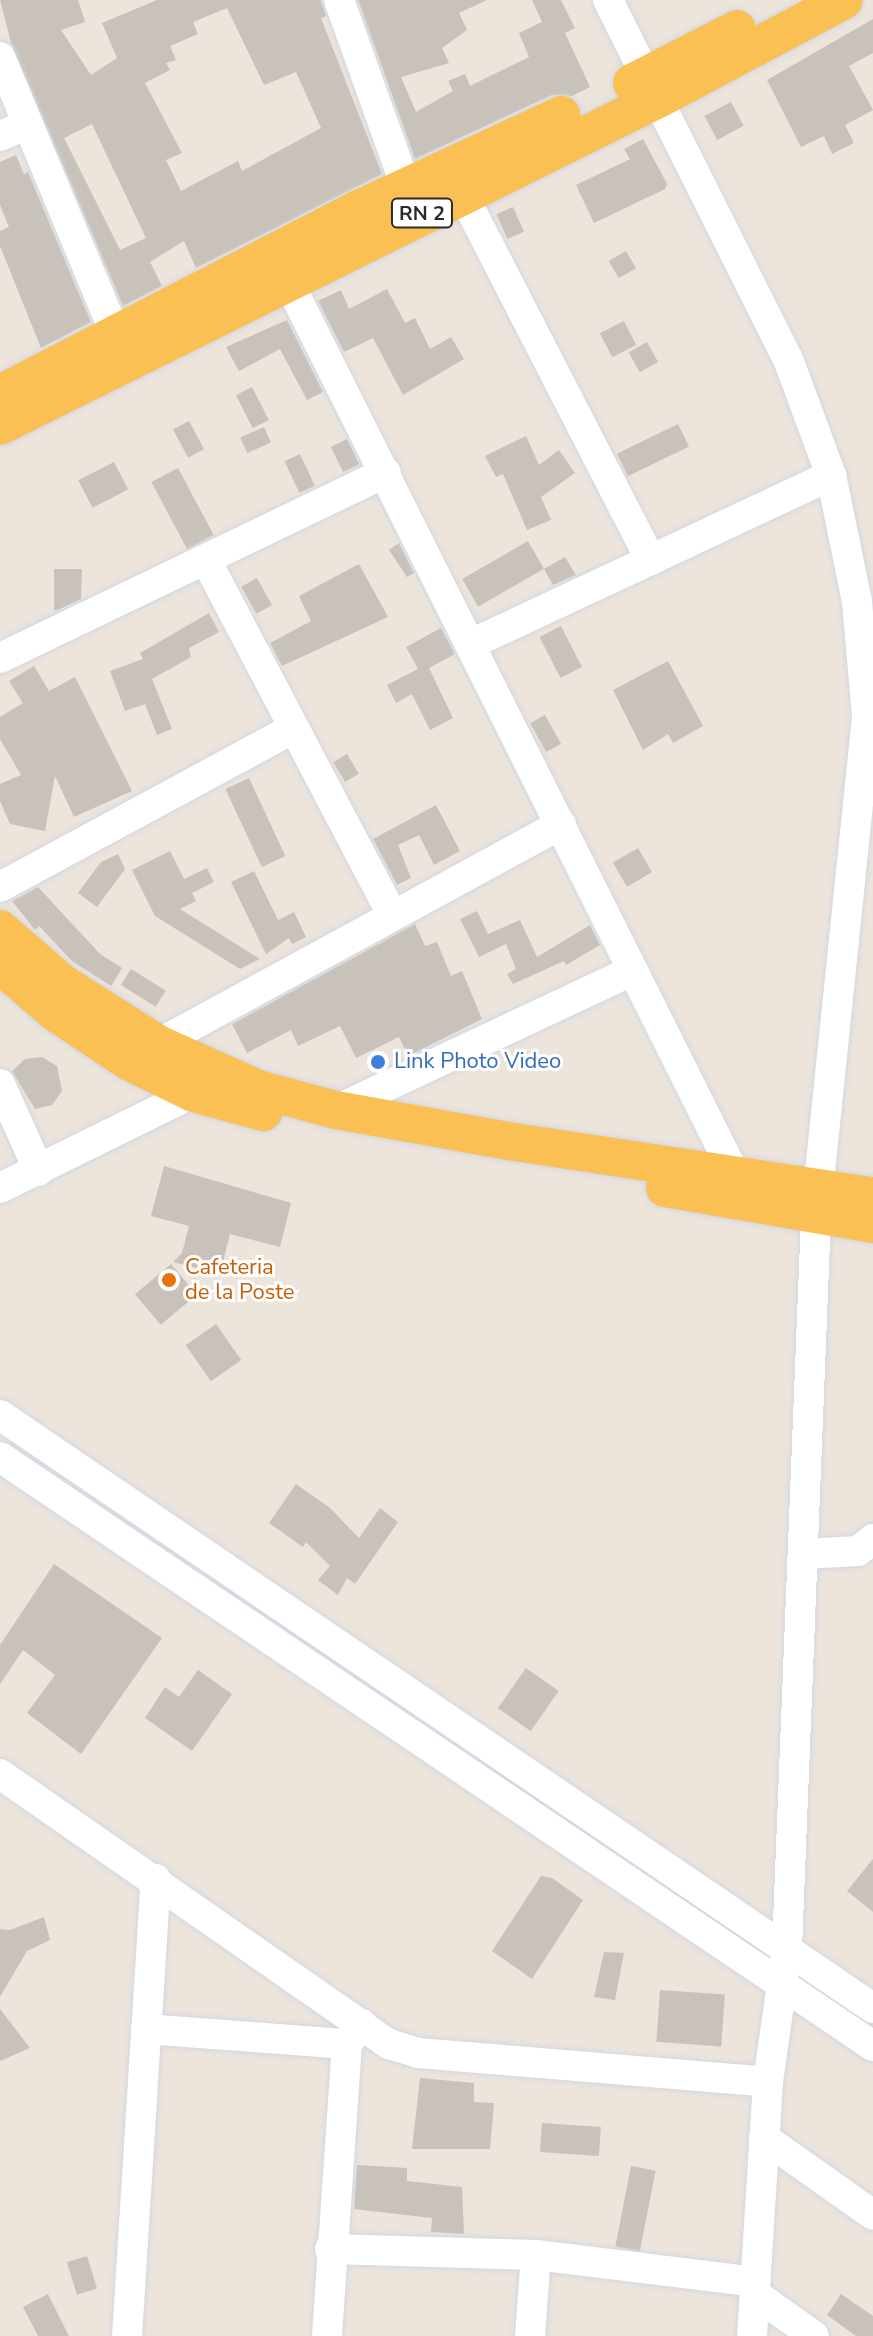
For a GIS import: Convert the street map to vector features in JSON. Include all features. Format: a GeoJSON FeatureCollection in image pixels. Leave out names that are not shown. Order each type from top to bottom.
{"type":"FeatureCollection","features":[{"type":"Feature","properties":{"kind":"main road","name":"RN 2"},"geometry":{"type":"LineString","coordinates":[[0,426],[462,193],[654,87],[797,0]]}},
{"type":"Feature","properties":{"kind":"main road","name":"RN 2"},"geometry":{"type":"LineString","coordinates":[[0,394],[406,187],[654,87],[844,0]]}},
{"type":"Feature","properties":{"kind":"main road"},"geometry":{"type":"LineString","coordinates":[[0,929],[62,983],[158,1044],[258,1089],[336,1110],[741,1187],[818,1200],[873,1196]]}},
{"type":"Feature","properties":{"kind":"main road"},"geometry":{"type":"LineString","coordinates":[[0,965],[56,1013],[128,1061],[193,1093],[415,1149],[741,1187]]}},
{"type":"Feature","properties":{"kind":"main road"},"geometry":{"type":"LineString","coordinates":[[818,1200],[873,1224]]}},
{"type":"Feature","properties":{"kind":"street"},"geometry":{"type":"LineString","coordinates":[[339,0],[406,187]]}},
{"type":"Feature","properties":{"kind":"street"},"geometry":{"type":"LineString","coordinates":[[608,0],[788,359],[831,475],[857,602],[867,717],[818,1200],[787,1948],[768,2082],[752,2336]]}},
{"type":"Feature","properties":{"kind":"street"},"geometry":{"type":"LineString","coordinates":[[0,57],[116,336]]}},
{"type":"Feature","properties":{"kind":"street"},"geometry":{"type":"LineString","coordinates":[[0,136],[28,124]]}},
{"type":"Feature","properties":{"kind":"street"},"geometry":{"type":"LineString","coordinates":[[462,193],[651,560]]}},
{"type":"Feature","properties":{"kind":"street"},"geometry":{"type":"LineString","coordinates":[[288,281],[741,1187]]}},
{"type":"Feature","properties":{"kind":"street"},"geometry":{"type":"LineString","coordinates":[[0,658],[207,562],[386,472]]}},
{"type":"Feature","properties":{"kind":"street"},"geometry":{"type":"LineString","coordinates":[[471,644],[831,475]]}},
{"type":"Feature","properties":{"kind":"street"},"geometry":{"type":"LineString","coordinates":[[207,562],[392,914]]}},
{"type":"Feature","properties":{"kind":"street"},"geometry":{"type":"LineString","coordinates":[[0,887],[294,728]]}},
{"type":"Feature","properties":{"kind":"street"},"geometry":{"type":"LineString","coordinates":[[158,1044],[561,824]]}},
{"type":"Feature","properties":{"kind":"street"},"geometry":{"type":"LineString","coordinates":[[336,1110],[633,970]]}},
{"type":"Feature","properties":{"kind":"street"},"geometry":{"type":"LineString","coordinates":[[0,1084],[39,1171]]}},
{"type":"Feature","properties":{"kind":"street"},"geometry":{"type":"LineString","coordinates":[[0,1188],[193,1093]]}},
{"type":"Feature","properties":{"kind":"street"},"geometry":{"type":"LineString","coordinates":[[0,1415],[873,2008]]}},
{"type":"Feature","properties":{"kind":"street"},"geometry":{"type":"LineString","coordinates":[[0,1457],[873,2046]]}},
{"type":"Feature","properties":{"kind":"street"},"geometry":{"type":"LineString","coordinates":[[803,1554],[858,1551],[873,1539]]}},
{"type":"Feature","properties":{"kind":"street"},"geometry":{"type":"LineString","coordinates":[[0,1774],[156,1879],[354,2034]]}},
{"type":"Feature","properties":{"kind":"street"},"geometry":{"type":"LineString","coordinates":[[127,2336],[156,1879]]}},
{"type":"Feature","properties":{"kind":"street"},"geometry":{"type":"LineString","coordinates":[[146,2029],[354,2034],[418,2053],[768,2082]]}},
{"type":"Feature","properties":{"kind":"street"},"geometry":{"type":"LineString","coordinates":[[327,2336],[330,2249],[354,2034]]}},
{"type":"Feature","properties":{"kind":"street"},"geometry":{"type":"LineString","coordinates":[[764,2138],[873,2215]]}},
{"type":"Feature","properties":{"kind":"street"},"geometry":{"type":"LineString","coordinates":[[330,2249],[536,2255],[755,2288],[814,2336]]}},
{"type":"Feature","properties":{"kind":"street"},"geometry":{"type":"LineString","coordinates":[[530,2336],[536,2255]]}},
{"type":"Feature","properties":{"kind":"building"},"geometry":{"type":"Polygon","coordinates":[[[0,0],[78,0],[85,22],[61,30],[91,75],[117,58],[102,23],[157,0],[321,0],[326,16],[321,18],[382,174],[196,268],[184,241],[150,262],[162,286],[123,306],[11,43],[0,0]],[[227,8],[193,22],[198,34],[170,46],[176,60],[166,63],[170,70],[145,83],[182,153],[166,160],[181,191],[238,161],[242,171],[321,128],[296,72],[264,85],[227,8]],[[92,124],[64,138],[120,250],[146,238],[92,124]]]}},
{"type":"Feature","properties":{"kind":"building"},"geometry":{"type":"Polygon","coordinates":[[[358,0],[487,0],[459,13],[467,30],[442,48],[449,63],[401,77],[416,112],[453,91],[448,81],[465,74],[470,86],[529,57],[519,33],[542,22],[532,0],[561,0],[575,28],[565,33],[590,87],[572,96],[552,95],[415,159],[358,0]]]}},
{"type":"Feature","properties":{"kind":"building"},"geometry":{"type":"Polygon","coordinates":[[[873,19],[873,53],[849,66],[873,110],[845,125],[854,143],[832,154],[824,136],[801,147],[767,80],[873,19]]]}},
{"type":"Feature","properties":{"kind":"building"},"geometry":{"type":"Polygon","coordinates":[[[731,102],[744,126],[717,140],[705,116],[731,102]]]}},
{"type":"Feature","properties":{"kind":"building"},"geometry":{"type":"Polygon","coordinates":[[[643,139],[667,184],[665,189],[594,223],[576,185],[630,159],[624,149],[643,139]]]}},
{"type":"Feature","properties":{"kind":"building"},"geometry":{"type":"Polygon","coordinates":[[[16,155],[24,174],[28,172],[91,322],[41,348],[0,246],[0,231],[9,227],[0,205],[0,162],[16,155]]]}},
{"type":"Feature","properties":{"kind":"building"},"geometry":{"type":"Polygon","coordinates":[[[513,207],[524,232],[508,239],[497,214],[513,207]]]}},
{"type":"Feature","properties":{"kind":"building"},"geometry":{"type":"Polygon","coordinates":[[[626,251],[636,268],[619,278],[609,261],[626,251]]]}},
{"type":"Feature","properties":{"kind":"building"},"geometry":{"type":"Polygon","coordinates":[[[387,289],[405,323],[415,318],[430,349],[451,337],[464,359],[403,395],[373,338],[344,352],[318,301],[341,290],[349,309],[387,289]]]}},
{"type":"Feature","properties":{"kind":"building"},"geometry":{"type":"Polygon","coordinates":[[[287,320],[323,392],[307,400],[280,349],[239,371],[226,347],[287,320]]]}},
{"type":"Feature","properties":{"kind":"building"},"geometry":{"type":"Polygon","coordinates":[[[624,321],[636,345],[612,357],[600,333],[624,321]]]}},
{"type":"Feature","properties":{"kind":"building"},"geometry":{"type":"Polygon","coordinates":[[[647,342],[658,362],[640,372],[629,352],[647,342]]]}},
{"type":"Feature","properties":{"kind":"building"},"geometry":{"type":"Polygon","coordinates":[[[252,387],[269,420],[253,428],[236,395],[252,387]]]}},
{"type":"Feature","properties":{"kind":"building"},"geometry":{"type":"Polygon","coordinates":[[[189,421],[204,449],[188,458],[173,429],[189,421]]]}},
{"type":"Feature","properties":{"kind":"building"},"geometry":{"type":"Polygon","coordinates":[[[678,424],[689,446],[628,476],[617,454],[678,424]]]}},
{"type":"Feature","properties":{"kind":"building"},"geometry":{"type":"Polygon","coordinates":[[[264,427],[271,443],[247,453],[240,438],[264,427]]]}},
{"type":"Feature","properties":{"kind":"building"},"geometry":{"type":"Polygon","coordinates":[[[526,436],[539,465],[559,450],[575,473],[541,497],[551,520],[527,530],[503,474],[496,477],[485,456],[526,436]]]}},
{"type":"Feature","properties":{"kind":"building"},"geometry":{"type":"Polygon","coordinates":[[[347,439],[359,464],[343,472],[331,447],[347,439]]]}},
{"type":"Feature","properties":{"kind":"building"},"geometry":{"type":"Polygon","coordinates":[[[300,454],[315,486],[299,493],[285,461],[300,454]]]}},
{"type":"Feature","properties":{"kind":"building"},"geometry":{"type":"Polygon","coordinates":[[[114,462],[128,490],[92,508],[78,480],[114,462]]]}},
{"type":"Feature","properties":{"kind":"building"},"geometry":{"type":"Polygon","coordinates":[[[178,468],[214,535],[187,549],[152,482],[178,468]]]}},
{"type":"Feature","properties":{"kind":"building"},"geometry":{"type":"Polygon","coordinates":[[[528,541],[544,569],[478,607],[462,579],[528,541]]]}},
{"type":"Feature","properties":{"kind":"building"},"geometry":{"type":"Polygon","coordinates":[[[399,543],[414,573],[407,577],[389,550],[399,543]]]}},
{"type":"Feature","properties":{"kind":"building"},"geometry":{"type":"Polygon","coordinates":[[[565,557],[576,575],[553,585],[544,569],[565,557]]]}},
{"type":"Feature","properties":{"kind":"building"},"geometry":{"type":"Polygon","coordinates":[[[359,564],[388,617],[282,666],[270,643],[311,621],[299,596],[359,564]]]}},
{"type":"Feature","properties":{"kind":"building"},"geometry":{"type":"Polygon","coordinates":[[[54,569],[82,569],[81,599],[58,610],[54,610],[54,569]]]}},
{"type":"Feature","properties":{"kind":"building"},"geometry":{"type":"Polygon","coordinates":[[[257,578],[272,605],[256,614],[241,587],[257,578]]]}},
{"type":"Feature","properties":{"kind":"building"},"geometry":{"type":"Polygon","coordinates":[[[209,613],[219,632],[189,648],[191,657],[152,679],[172,729],[157,735],[145,704],[125,711],[110,671],[143,659],[140,653],[209,613]]]}},
{"type":"Feature","properties":{"kind":"building"},"geometry":{"type":"Polygon","coordinates":[[[561,626],[582,667],[560,678],[540,637],[561,626]]]}},
{"type":"Feature","properties":{"kind":"building"},"geometry":{"type":"Polygon","coordinates":[[[441,628],[455,654],[429,668],[453,718],[430,730],[412,694],[396,703],[387,685],[418,669],[406,647],[441,628]]]}},
{"type":"Feature","properties":{"kind":"building"},"geometry":{"type":"Polygon","coordinates":[[[668,661],[703,726],[673,743],[668,734],[643,750],[613,690],[668,661]]]}},
{"type":"Feature","properties":{"kind":"building"},"geometry":{"type":"Polygon","coordinates":[[[34,666],[49,691],[75,677],[132,791],[74,817],[55,776],[45,831],[10,824],[0,801],[0,784],[21,775],[0,739],[0,717],[23,703],[9,681],[34,666]]]}},
{"type":"Feature","properties":{"kind":"building"},"geometry":{"type":"Polygon","coordinates":[[[545,715],[561,744],[546,752],[530,723],[545,715]]]}},
{"type":"Feature","properties":{"kind":"building"},"geometry":{"type":"Polygon","coordinates":[[[347,754],[359,774],[345,782],[333,762],[347,754]]]}},
{"type":"Feature","properties":{"kind":"building"},"geometry":{"type":"Polygon","coordinates":[[[249,778],[285,856],[262,867],[225,789],[249,778]]]}},
{"type":"Feature","properties":{"kind":"building"},"geometry":{"type":"Polygon","coordinates":[[[436,805],[460,851],[434,865],[419,835],[398,845],[411,878],[397,885],[373,839],[436,805]]]}},
{"type":"Feature","properties":{"kind":"building"},"geometry":{"type":"Polygon","coordinates":[[[638,848],[652,872],[627,887],[613,862],[638,848]]]}},
{"type":"Feature","properties":{"kind":"building"},"geometry":{"type":"Polygon","coordinates":[[[170,851],[184,879],[207,868],[214,882],[192,893],[196,901],[180,909],[260,959],[240,969],[155,916],[132,870],[170,851]]]}},
{"type":"Feature","properties":{"kind":"building"},"geometry":{"type":"Polygon","coordinates":[[[118,854],[125,869],[97,907],[78,893],[101,862],[118,854]]]}},
{"type":"Feature","properties":{"kind":"building"},"geometry":{"type":"Polygon","coordinates":[[[254,871],[278,920],[294,912],[306,937],[292,944],[289,938],[266,954],[231,882],[254,871]]]}},
{"type":"Feature","properties":{"kind":"building"},"geometry":{"type":"Polygon","coordinates":[[[38,887],[100,954],[122,968],[111,986],[72,961],[39,926],[35,930],[12,901],[38,887]]]}},
{"type":"Feature","properties":{"kind":"building"},"geometry":{"type":"Polygon","coordinates":[[[477,911],[488,934],[520,920],[537,957],[590,925],[600,945],[566,965],[564,961],[513,984],[507,974],[516,969],[506,944],[479,957],[460,919],[477,911]]]}},
{"type":"Feature","properties":{"kind":"building"},"geometry":{"type":"Polygon","coordinates":[[[415,924],[425,946],[437,942],[451,976],[462,971],[482,1019],[408,1056],[399,1037],[356,1058],[340,1026],[298,1046],[291,1030],[247,1053],[232,1024],[415,924]]]}},
{"type":"Feature","properties":{"kind":"building"},"geometry":{"type":"Polygon","coordinates":[[[131,969],[166,991],[156,1007],[121,985],[131,969]]]}},
{"type":"Feature","properties":{"kind":"building"},"geometry":{"type":"Polygon","coordinates":[[[42,1057],[57,1066],[62,1091],[52,1105],[35,1109],[12,1071],[25,1059],[42,1057]]]}},
{"type":"Feature","properties":{"kind":"building"},"geometry":{"type":"Polygon","coordinates":[[[164,1166],[291,1203],[280,1247],[230,1234],[220,1274],[173,1262],[182,1253],[189,1226],[151,1216],[164,1166]]]}},
{"type":"Feature","properties":{"kind":"building","name":"Cafeteria de la Poste"},"geometry":{"type":"Polygon","coordinates":[[[171,1264],[197,1295],[161,1325],[135,1294],[171,1264]]]}},
{"type":"Feature","properties":{"kind":"building"},"geometry":{"type":"Polygon","coordinates":[[[216,1324],[241,1360],[211,1381],[186,1345],[216,1324]]]}},
{"type":"Feature","properties":{"kind":"building"},"geometry":{"type":"Polygon","coordinates":[[[296,1484],[330,1508],[359,1538],[380,1508],[398,1522],[355,1584],[347,1578],[338,1595],[318,1580],[330,1566],[306,1542],[303,1547],[269,1523],[296,1484]]]}},
{"type":"Feature","properties":{"kind":"building"},"geometry":{"type":"Polygon","coordinates":[[[54,1564],[162,1638],[81,1754],[27,1713],[55,1675],[23,1650],[0,1684],[0,1645],[54,1564]]]}},
{"type":"Feature","properties":{"kind":"building"},"geometry":{"type":"Polygon","coordinates":[[[526,1668],[559,1691],[531,1731],[498,1708],[526,1668]]]}},
{"type":"Feature","properties":{"kind":"building"},"geometry":{"type":"Polygon","coordinates":[[[198,1670],[232,1694],[192,1751],[145,1718],[165,1687],[179,1697],[198,1670]]]}},
{"type":"Feature","properties":{"kind":"building"},"geometry":{"type":"Polygon","coordinates":[[[873,1859],[873,1912],[847,1891],[873,1859]]]}},
{"type":"Feature","properties":{"kind":"building"},"geometry":{"type":"Polygon","coordinates":[[[541,1876],[552,1878],[583,1900],[532,1979],[492,1951],[541,1876]]]}},
{"type":"Feature","properties":{"kind":"building"},"geometry":{"type":"Polygon","coordinates":[[[44,1917],[50,1940],[27,1951],[0,1997],[0,1929],[10,1930],[44,1917]]]}},
{"type":"Feature","properties":{"kind":"building"},"geometry":{"type":"Polygon","coordinates":[[[604,1952],[624,1953],[615,2000],[594,1997],[604,1952]]]}},
{"type":"Feature","properties":{"kind":"building"},"geometry":{"type":"Polygon","coordinates":[[[660,1990],[725,1995],[721,2046],[656,2042],[660,1990]]]}},
{"type":"Feature","properties":{"kind":"building"},"geometry":{"type":"Polygon","coordinates":[[[0,2009],[30,2048],[0,2061],[0,2009]]]}},
{"type":"Feature","properties":{"kind":"building"},"geometry":{"type":"Polygon","coordinates":[[[420,2078],[474,2083],[474,2102],[494,2103],[490,2149],[412,2149],[420,2078]]]}},
{"type":"Feature","properties":{"kind":"building"},"geometry":{"type":"Polygon","coordinates":[[[542,2123],[601,2127],[599,2156],[540,2152],[542,2123]]]}},
{"type":"Feature","properties":{"kind":"building"},"geometry":{"type":"Polygon","coordinates":[[[357,2165],[407,2168],[407,2181],[462,2187],[464,2234],[431,2232],[432,2218],[354,2209],[357,2165]]]}},
{"type":"Feature","properties":{"kind":"building"},"geometry":{"type":"Polygon","coordinates":[[[631,2166],[656,2171],[640,2251],[615,2246],[631,2166]]]}},
{"type":"Feature","properties":{"kind":"building"},"geometry":{"type":"Polygon","coordinates":[[[87,2256],[97,2289],[77,2295],[67,2262],[87,2256]]]}},
{"type":"Feature","properties":{"kind":"building"},"geometry":{"type":"Polygon","coordinates":[[[48,2294],[69,2336],[38,2336],[23,2307],[48,2294]]]}},
{"type":"Feature","properties":{"kind":"building"},"geometry":{"type":"Polygon","coordinates":[[[841,2294],[873,2316],[873,2336],[856,2336],[827,2315],[841,2294]]]}},
{"type":"Feature","properties":{"kind":"place","name":"Link Photo Video"},"geometry":{"type":"Point","coordinates":[378,1062]}},
{"type":"Feature","properties":{"kind":"place","name":"Cafeteria de la Poste"},"geometry":{"type":"Point","coordinates":[169,1280]}}]}
